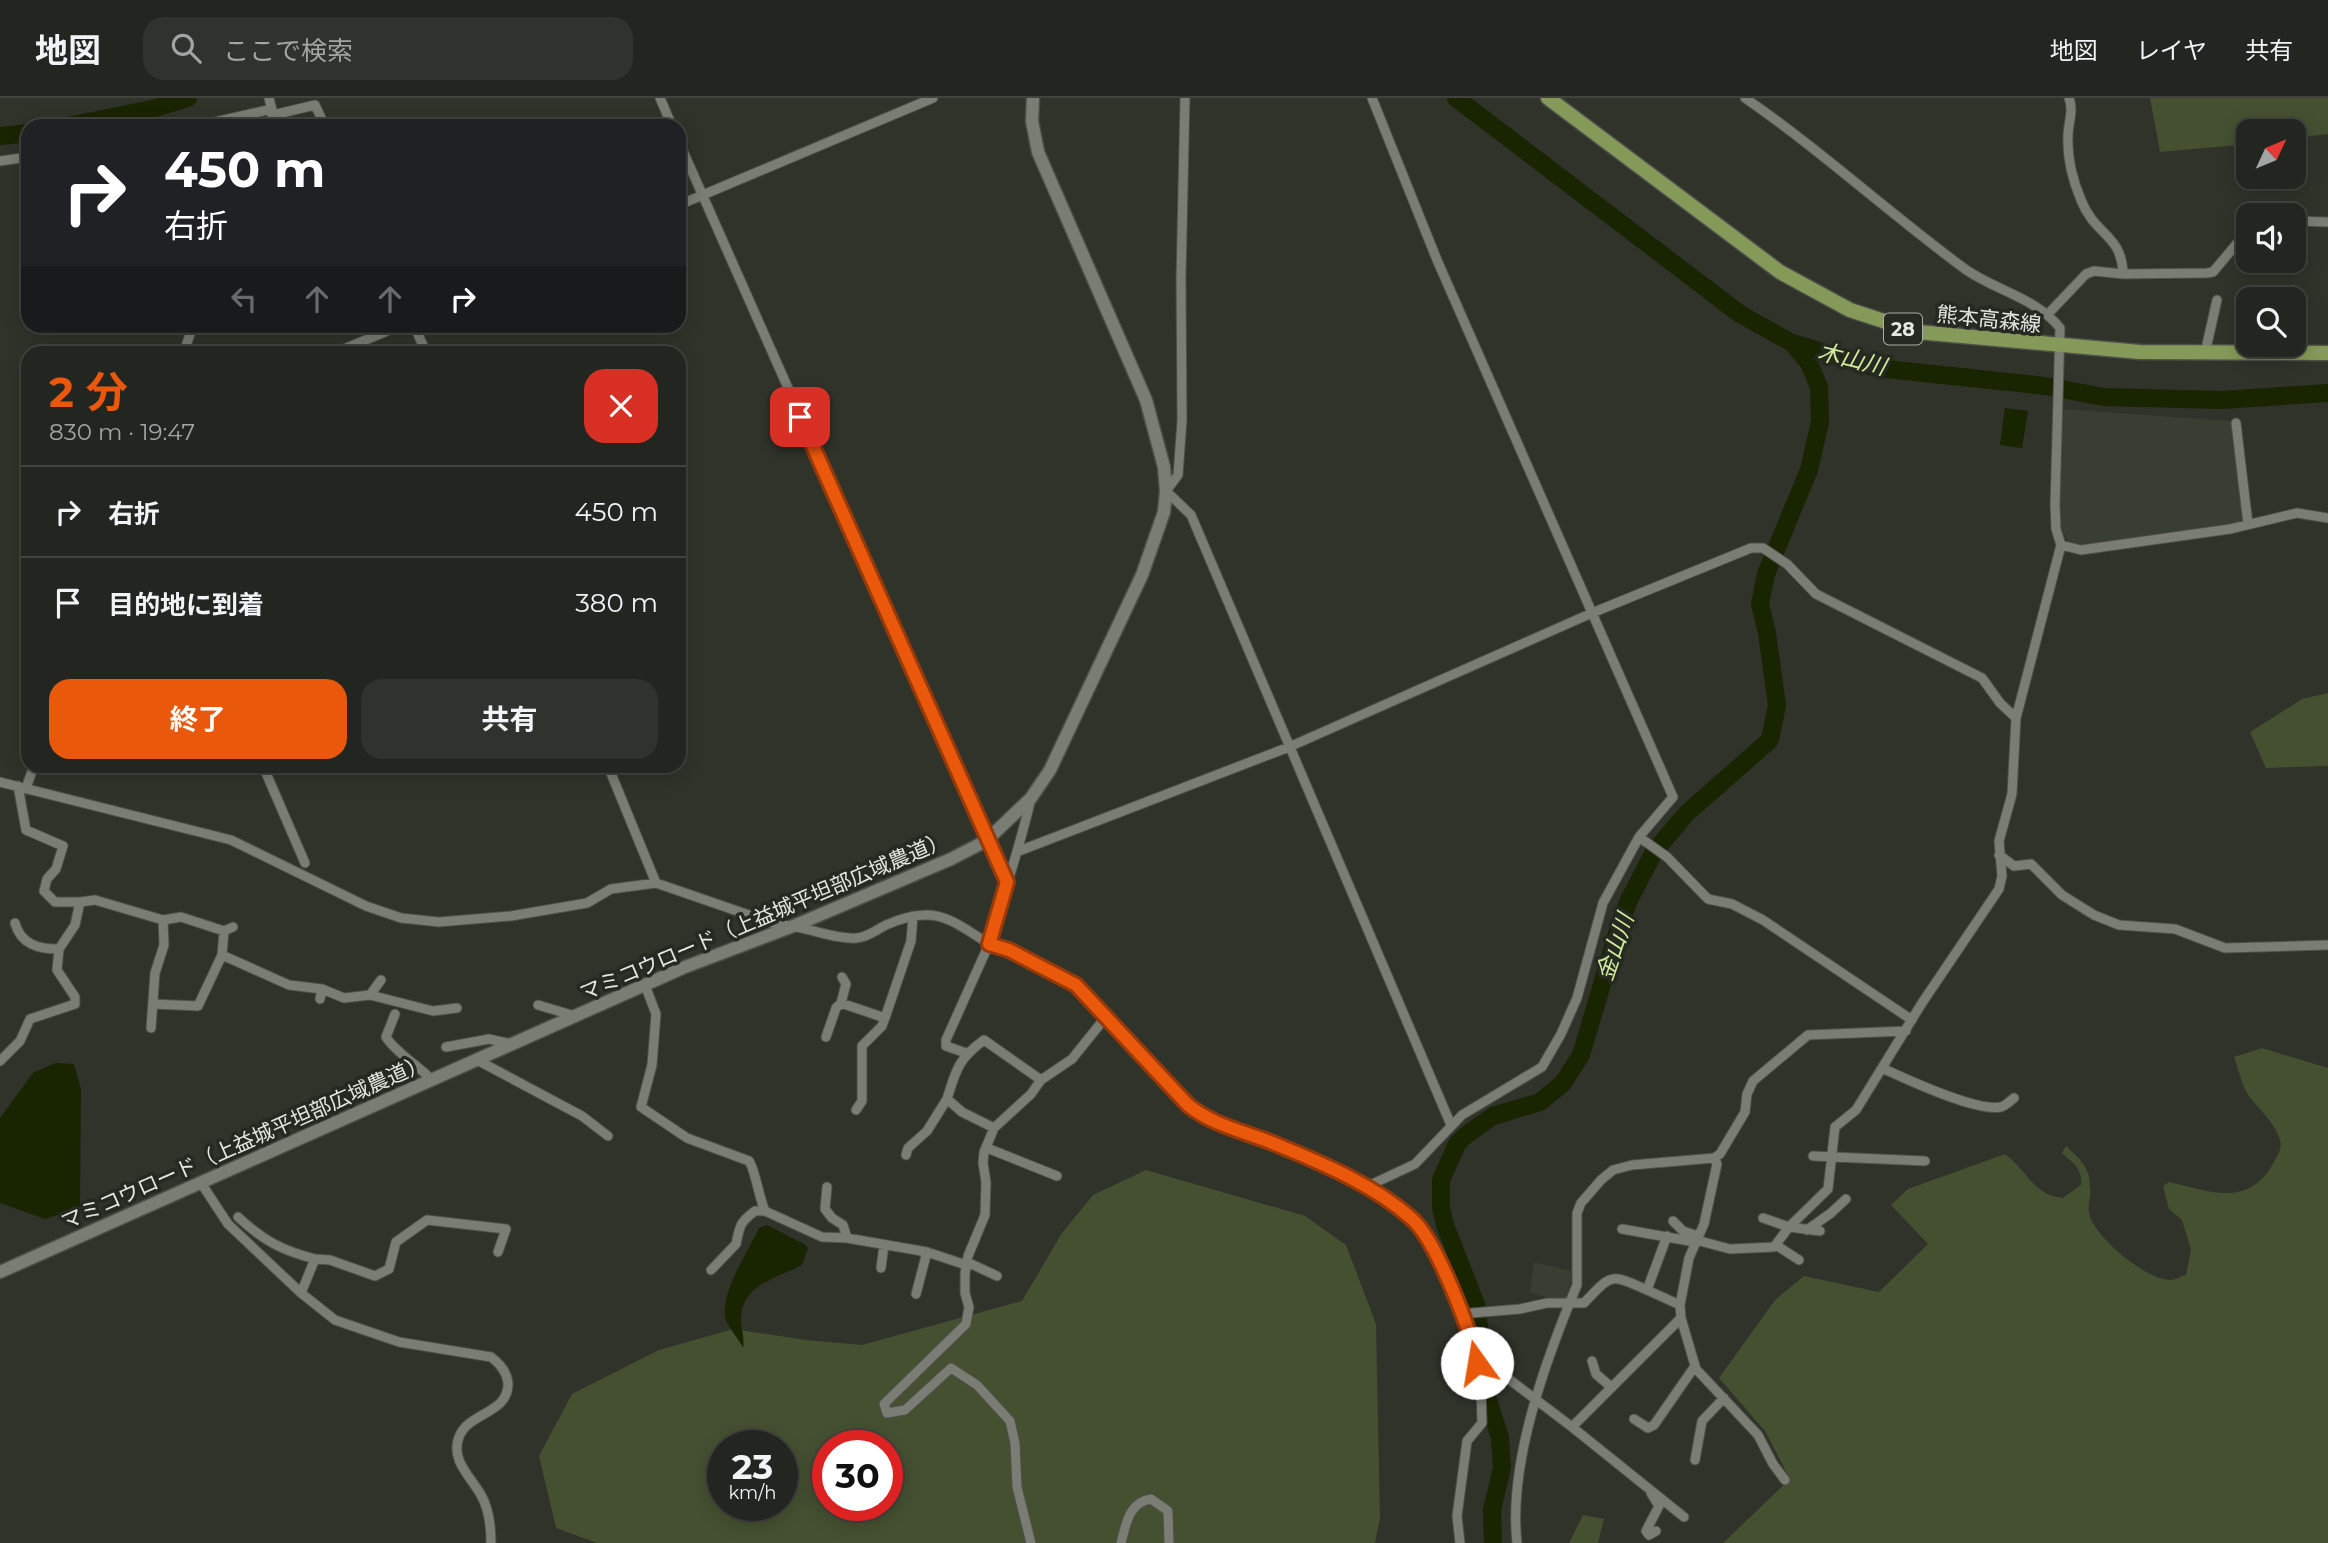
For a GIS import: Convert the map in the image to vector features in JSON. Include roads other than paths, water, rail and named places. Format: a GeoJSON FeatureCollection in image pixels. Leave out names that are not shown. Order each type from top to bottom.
{"type":"FeatureCollection","features":[{"type":"Feature","properties":{"kind":"main road","name":"熊本高森線"},"geometry":{"type":"LineString","coordinates":[[1548,98],[1780,272],[1850,310],[1917,332],[2058,350],[2328,353]]}},
{"type":"Feature","properties":{"kind":"street"},"geometry":{"type":"LineString","coordinates":[[269,98],[272,112],[270,119]]}},
{"type":"Feature","properties":{"kind":"street"},"geometry":{"type":"LineString","coordinates":[[660,98],[669,119]]}},
{"type":"Feature","properties":{"kind":"street"},"geometry":{"type":"LineString","coordinates":[[686,202],[933,98]]}},
{"type":"Feature","properties":{"kind":"street","name":"マミコウロード（上益城平坦部広域農道）"},"geometry":{"type":"LineString","coordinates":[[1,1271],[645,985],[951,859],[986,841],[1031,798],[1050,770],[1142,575],[1164,512],[1166,491],[1164,467],[1146,400],[1038,152],[1032,121],[1033,98]]}},
{"type":"Feature","properties":{"kind":"street"},"geometry":{"type":"LineString","coordinates":[[1185,98],[1181,278],[1182,420],[1178,475],[1166,491],[1191,514],[1451,1125]]}},
{"type":"Feature","properties":{"kind":"street"},"geometry":{"type":"LineString","coordinates":[[1366,1187],[1415,1164],[1462,1115],[1542,1067],[1577,998],[1603,902],[1672,797],[1437,260],[1372,98]]}},
{"type":"Feature","properties":{"kind":"street"},"geometry":{"type":"LineString","coordinates":[[1745,98],[1804,140],[1968,271],[2048,314],[2060,328],[2056,405],[2056,529],[2061,545],[2016,718],[2012,794],[1999,841],[2002,879],[1856,1110],[1835,1127],[1828,1189],[1789,1227],[1776,1245]]}},
{"type":"Feature","properties":{"kind":"street"},"geometry":{"type":"LineString","coordinates":[[2069,98],[2072,106],[2068,153],[2081,201],[2096,227],[2118,245],[2123,274]]}},
{"type":"Feature","properties":{"kind":"street"},"geometry":{"type":"LineString","coordinates":[[234,119],[315,105],[322,119]]}},
{"type":"Feature","properties":{"kind":"street"},"geometry":{"type":"LineString","coordinates":[[0,161],[21,158]]}},
{"type":"Feature","properties":{"kind":"street"},"geometry":{"type":"LineString","coordinates":[[686,158],[986,841],[1007,882]]}},
{"type":"Feature","properties":{"kind":"street"},"geometry":{"type":"LineString","coordinates":[[2306,221],[2328,222]]}},
{"type":"Feature","properties":{"kind":"street"},"geometry":{"type":"LineString","coordinates":[[2048,314],[2086,274],[2094,271],[2195,275],[2213,272],[2236,245]]}},
{"type":"Feature","properties":{"kind":"street"},"geometry":{"type":"LineString","coordinates":[[2205,353],[2217,300]]}},
{"type":"Feature","properties":{"kind":"street"},"geometry":{"type":"LineString","coordinates":[[351,346],[382,333]]}},
{"type":"Feature","properties":{"kind":"street"},"geometry":{"type":"LineString","coordinates":[[2236,423],[2248,524]]}},
{"type":"Feature","properties":{"kind":"street"},"geometry":{"type":"LineString","coordinates":[[2061,545],[2081,551],[2248,524],[2297,513],[2328,518]]}},
{"type":"Feature","properties":{"kind":"street"},"geometry":{"type":"LineString","coordinates":[[1019,851],[1289,747],[1592,613],[1751,548],[1762,548],[1787,564],[1816,594],[1982,678],[2000,703],[2016,718]]}},
{"type":"Feature","properties":{"kind":"street"},"geometry":{"type":"LineString","coordinates":[[30,773],[22,787],[26,830],[67,843],[56,869],[47,879],[44,891],[55,902],[95,900],[163,920],[181,917],[224,932],[233,927]]}},
{"type":"Feature","properties":{"kind":"street"},"geometry":{"type":"LineString","coordinates":[[266,773],[305,863]]}},
{"type":"Feature","properties":{"kind":"street"},"geometry":{"type":"LineString","coordinates":[[611,773],[656,883]]}},
{"type":"Feature","properties":{"kind":"street"},"geometry":{"type":"LineString","coordinates":[[0,782],[231,840],[366,906],[401,918],[439,922],[511,916],[587,903],[611,889],[656,883],[778,925],[796,925],[860,938],[923,913],[952,920],[989,944],[1009,950],[1076,985],[1188,1105],[1206,1120],[1279,1145],[1366,1187],[1413,1219],[1434,1251],[1464,1316],[1473,1339],[1477,1363],[1482,1423],[1467,1441],[1457,1516],[1461,1543]]}},
{"type":"Feature","properties":{"kind":"street"},"geometry":{"type":"LineString","coordinates":[[966,1053],[946,1046],[946,1040],[989,944],[1019,851],[1031,798]]}},
{"type":"Feature","properties":{"kind":"street"},"geometry":{"type":"LineString","coordinates":[[1642,839],[1667,857],[1708,899],[1732,904],[1763,920],[1912,1020]]}},
{"type":"Feature","properties":{"kind":"street"},"geometry":{"type":"LineString","coordinates":[[1999,855],[2014,866],[2031,864],[2062,895],[2094,915],[2119,925],[2175,929],[2225,948],[2328,945]]}},
{"type":"Feature","properties":{"kind":"street"},"geometry":{"type":"LineString","coordinates":[[0,1061],[20,1041],[30,1019],[75,1004],[75,997],[57,970],[59,949],[75,925],[80,902]]}},
{"type":"Feature","properties":{"kind":"street"},"geometry":{"type":"LineString","coordinates":[[856,1110],[862,1101],[862,1046],[882,1026],[911,941],[913,916]]}},
{"type":"Feature","properties":{"kind":"street"},"geometry":{"type":"LineString","coordinates":[[151,1028],[155,973],[164,945],[163,920]]}},
{"type":"Feature","properties":{"kind":"street"},"geometry":{"type":"LineString","coordinates":[[15,923],[18,934],[27,943],[39,948],[59,949]]}},
{"type":"Feature","properties":{"kind":"street"},"geometry":{"type":"LineString","coordinates":[[153,1004],[198,1006],[222,955],[224,932]]}},
{"type":"Feature","properties":{"kind":"street"},"geometry":{"type":"LineString","coordinates":[[222,955],[289,985],[321,994],[344,998],[370,995],[433,1011],[457,1008]]}},
{"type":"Feature","properties":{"kind":"street"},"geometry":{"type":"LineString","coordinates":[[826,1037],[836,1008],[841,1003],[846,984],[842,977]]}},
{"type":"Feature","properties":{"kind":"street"},"geometry":{"type":"LineString","coordinates":[[370,995],[381,980]]}},
{"type":"Feature","properties":{"kind":"street"},"geometry":{"type":"LineString","coordinates":[[645,985],[656,1014],[652,1065],[641,1107],[687,1138],[749,1161],[753,1165],[755,1187],[765,1211]]}},
{"type":"Feature","properties":{"kind":"street"},"geometry":{"type":"LineString","coordinates":[[841,1003],[885,1018]]}},
{"type":"Feature","properties":{"kind":"street"},"geometry":{"type":"LineString","coordinates":[[538,1005],[575,1016]]}},
{"type":"Feature","properties":{"kind":"street"},"geometry":{"type":"LineString","coordinates":[[395,1014],[386,1037],[390,1044],[416,1063],[432,1080]]}},
{"type":"Feature","properties":{"kind":"street"},"geometry":{"type":"LineString","coordinates":[[1031,1543],[1017,1487],[1015,1443],[1010,1421],[977,1385],[951,1368],[905,1410],[887,1413],[884,1404],[966,1324],[969,1307],[965,1293],[966,1264],[985,1215],[986,1181],[983,1163],[994,1128],[1031,1094],[1041,1080],[1072,1059],[1105,1018]]}},
{"type":"Feature","properties":{"kind":"street"},"geometry":{"type":"LineString","coordinates":[[1517,1543],[1515,1521],[1535,1398],[1577,1285],[1579,1274],[1575,1242],[1577,1213],[1581,1203],[1612,1170],[1632,1165],[1714,1158],[1727,1145],[1743,1117],[1747,1094],[1753,1081],[1808,1035],[1906,1031]]}},
{"type":"Feature","properties":{"kind":"street"},"geometry":{"type":"LineString","coordinates":[[446,1047],[489,1039],[512,1044]]}},
{"type":"Feature","properties":{"kind":"street"},"geometry":{"type":"LineString","coordinates":[[906,1155],[908,1148],[927,1131],[947,1099],[958,1064],[966,1053],[984,1040],[1041,1080]]}},
{"type":"Feature","properties":{"kind":"street"},"geometry":{"type":"LineString","coordinates":[[477,1060],[582,1116],[608,1136]]}},
{"type":"Feature","properties":{"kind":"street"},"geometry":{"type":"LineString","coordinates":[[1882,1068],[1938,1093],[1987,1106],[2002,1107],[2014,1098]]}},
{"type":"Feature","properties":{"kind":"street"},"geometry":{"type":"LineString","coordinates":[[947,1099],[962,1112],[994,1128]]}},
{"type":"Feature","properties":{"kind":"street"},"geometry":{"type":"LineString","coordinates":[[987,1148],[1057,1176]]}},
{"type":"Feature","properties":{"kind":"street"},"geometry":{"type":"LineString","coordinates":[[1813,1156],[1893,1158],[1916,1163],[1925,1161]]}},
{"type":"Feature","properties":{"kind":"street"},"geometry":{"type":"LineString","coordinates":[[1714,1158],[1717,1164],[1704,1224],[1689,1258],[1680,1305],[1681,1318],[1695,1366],[1758,1435],[1785,1480]]}},
{"type":"Feature","properties":{"kind":"street"},"geometry":{"type":"LineString","coordinates":[[201,1183],[228,1224],[301,1293],[335,1320],[399,1342],[491,1357],[499,1363],[508,1380],[508,1391],[503,1402],[466,1426],[458,1437],[456,1454],[482,1497],[491,1525],[491,1543]]}},
{"type":"Feature","properties":{"kind":"street"},"geometry":{"type":"LineString","coordinates":[[827,1187],[825,1209],[832,1218],[843,1224],[847,1238]]}},
{"type":"Feature","properties":{"kind":"street"},"geometry":{"type":"LineString","coordinates":[[1807,1230],[1846,1199]]}},
{"type":"Feature","properties":{"kind":"street"},"geometry":{"type":"LineString","coordinates":[[711,1270],[736,1244],[736,1231],[741,1224],[755,1211],[765,1211],[822,1237],[847,1238],[927,1252],[997,1276]]}},
{"type":"Feature","properties":{"kind":"street"},"geometry":{"type":"LineString","coordinates":[[238,1217],[261,1238],[283,1251],[330,1260],[375,1276],[389,1269],[396,1242],[427,1220],[506,1229],[498,1252]]}},
{"type":"Feature","properties":{"kind":"street"},"geometry":{"type":"LineString","coordinates":[[1763,1219],[1789,1227],[1820,1231]]}},
{"type":"Feature","properties":{"kind":"street"},"geometry":{"type":"LineString","coordinates":[[1673,1221],[1696,1239]]}},
{"type":"Feature","properties":{"kind":"street"},"geometry":{"type":"LineString","coordinates":[[1622,1229],[1696,1239],[1730,1249],[1776,1245],[1799,1260]]}},
{"type":"Feature","properties":{"kind":"street"},"geometry":{"type":"LineString","coordinates":[[1647,1290],[1667,1236]]}},
{"type":"Feature","properties":{"kind":"street"},"geometry":{"type":"LineString","coordinates":[[881,1268],[884,1245]]}},
{"type":"Feature","properties":{"kind":"street"},"geometry":{"type":"LineString","coordinates":[[916,1294],[927,1252]]}},
{"type":"Feature","properties":{"kind":"street"},"geometry":{"type":"LineString","coordinates":[[301,1293],[315,1259]]}},
{"type":"Feature","properties":{"kind":"street"},"geometry":{"type":"LineString","coordinates":[[1464,1316],[1547,1303],[1584,1303],[1611,1278],[1622,1279],[1680,1305]]}},
{"type":"Feature","properties":{"kind":"street"},"geometry":{"type":"LineString","coordinates":[[1572,1427],[1681,1318]]}},
{"type":"Feature","properties":{"kind":"street"},"geometry":{"type":"LineString","coordinates":[[1592,1361],[1596,1374],[1611,1387]]}},
{"type":"Feature","properties":{"kind":"street"},"geometry":{"type":"LineString","coordinates":[[1634,1419],[1648,1428],[1654,1425],[1695,1366]]}},
{"type":"Feature","properties":{"kind":"street"},"geometry":{"type":"LineString","coordinates":[[1510,1380],[1684,1517]]}},
{"type":"Feature","properties":{"kind":"street"},"geometry":{"type":"LineString","coordinates":[[1695,1460],[1702,1421],[1724,1398]]}},
{"type":"Feature","properties":{"kind":"street"},"geometry":{"type":"LineString","coordinates":[[1649,1489],[1659,1506],[1646,1531],[1649,1535],[1656,1531]]}},
{"type":"Feature","properties":{"kind":"street"},"geometry":{"type":"LineString","coordinates":[[1121,1543],[1132,1510],[1141,1500],[1152,1499],[1168,1511],[1169,1543]]}},
{"type":"Feature","properties":{"kind":"waterway","name":"木山川"},"geometry":{"type":"LineString","coordinates":[[103,119],[188,98]]}},
{"type":"Feature","properties":{"kind":"waterway","name":"木山川"},"geometry":{"type":"LineString","coordinates":[[1456,98],[1740,314],[1792,343],[1877,368],[2045,386],[2104,397],[2221,400],[2328,393]]}},
{"type":"Feature","properties":{"kind":"waterway","name":"木山川"},"geometry":{"type":"LineString","coordinates":[[0,136],[21,134]]}},
{"type":"Feature","properties":{"kind":"waterway","name":"金山川"},"geometry":{"type":"LineString","coordinates":[[1493,1543],[1492,1510],[1502,1468],[1500,1438],[1485,1390],[1477,1307],[1445,1225],[1441,1208],[1441,1180],[1457,1144],[1465,1136],[1493,1116],[1540,1102],[1563,1083],[1581,1055],[1619,927],[1629,900],[1654,852],[1687,813],[1770,740],[1777,705],[1760,604],[1766,574],[1809,470],[1820,422],[1819,387],[1809,363],[1792,343]]}}]}
